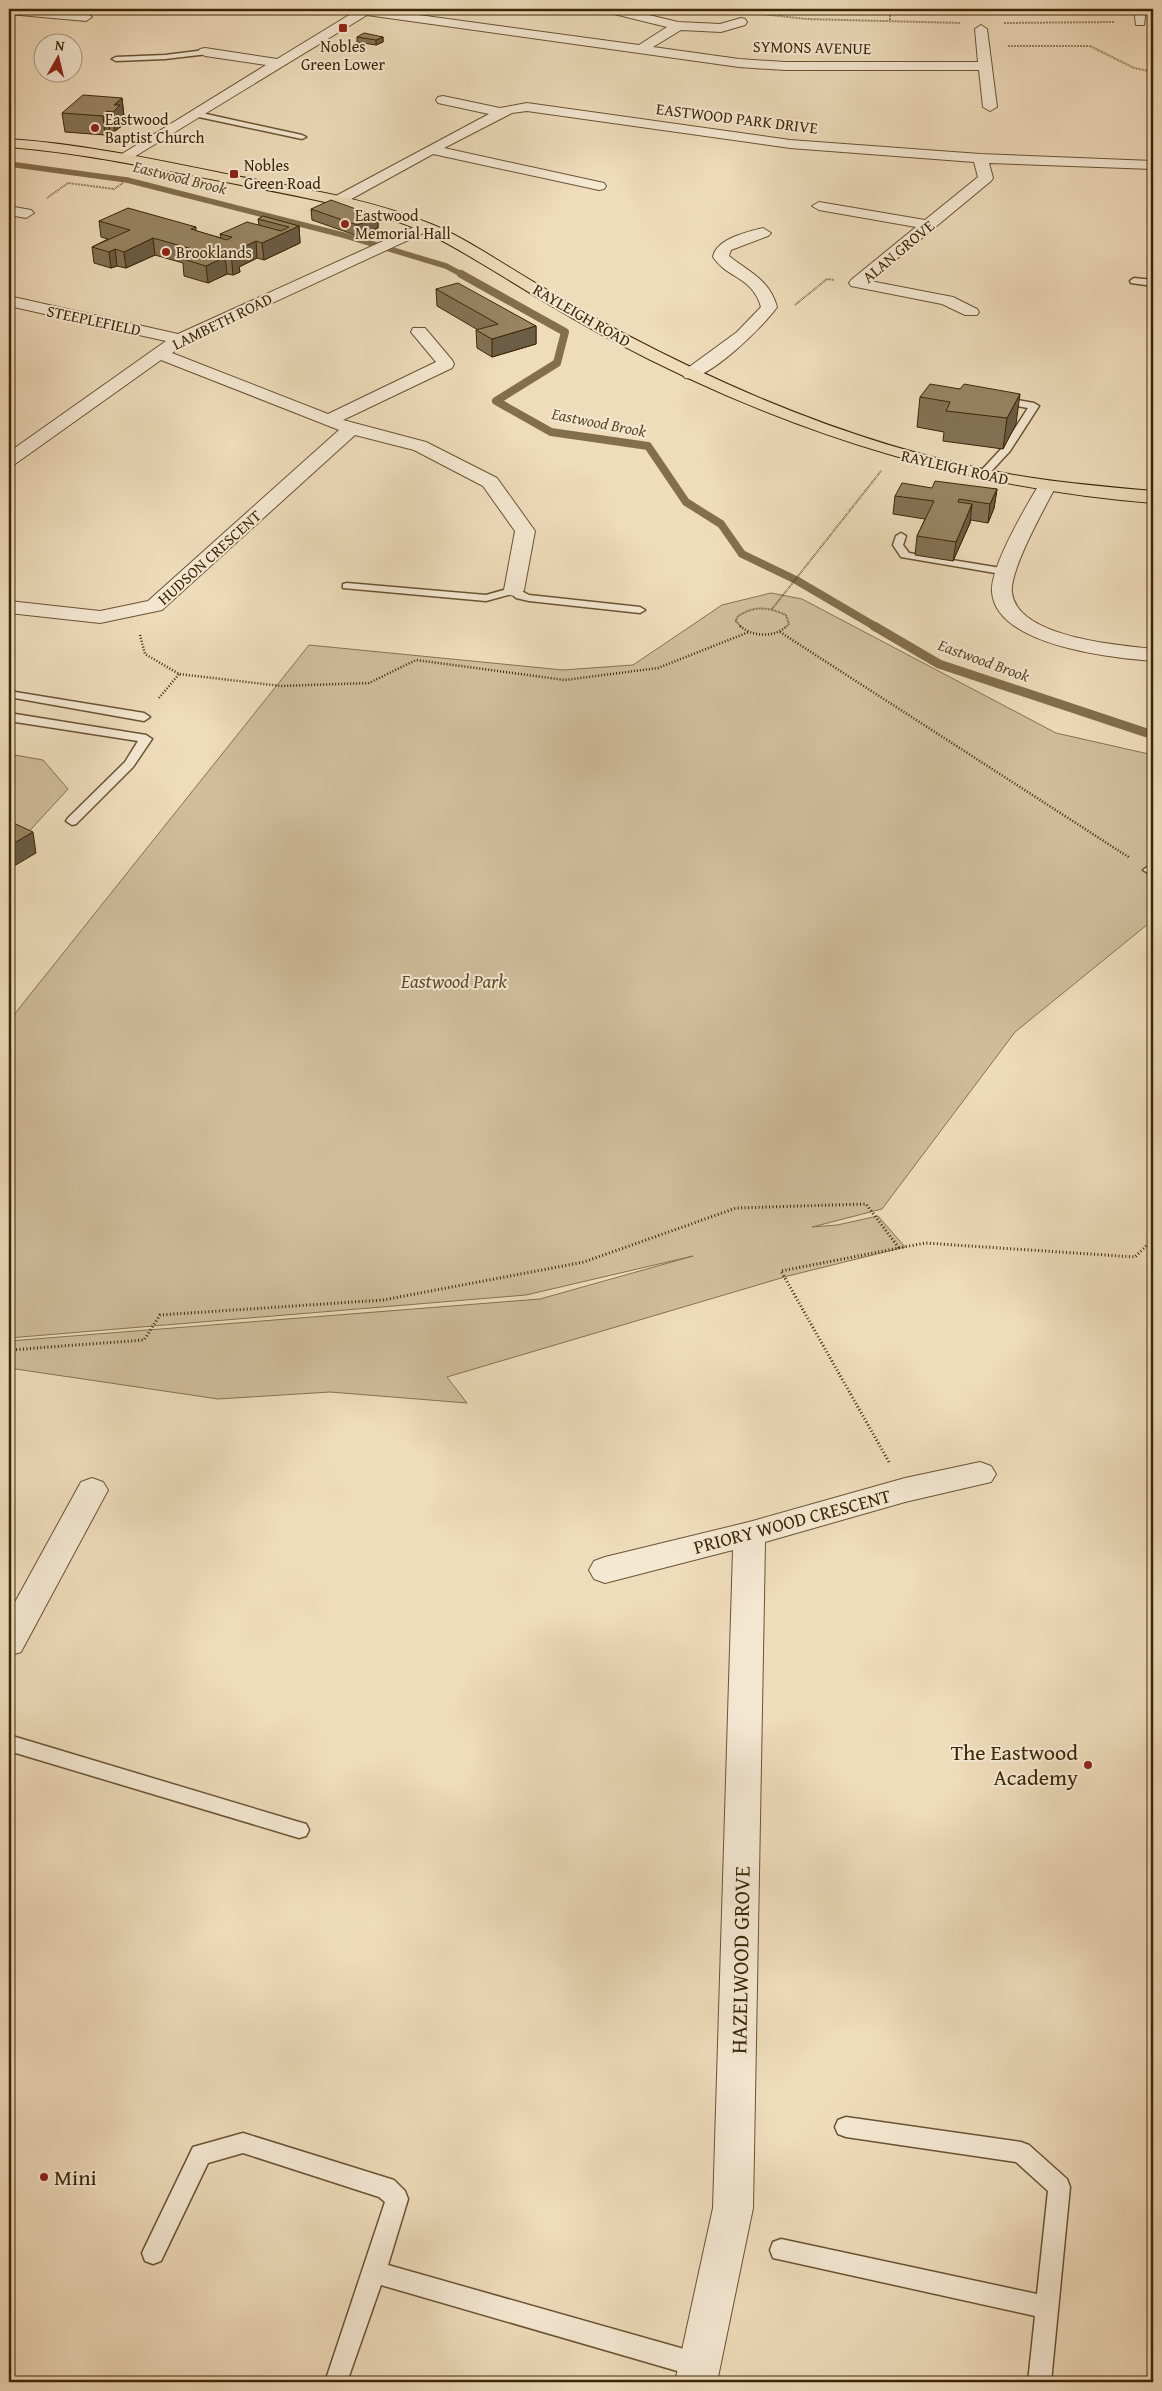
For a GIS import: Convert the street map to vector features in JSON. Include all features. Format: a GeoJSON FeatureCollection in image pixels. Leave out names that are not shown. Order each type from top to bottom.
{"type":"FeatureCollection","features":[{"type":"Feature","properties":{"kind":"main road","name":"RAYLEIGH ROAD"},"geometry":{"type":"LineString","coordinates":[[9,143],[64,147],[124,157],[339,200],[392,214],[450,238],[612,334],[691,374],[818,428],[895,453],[982,475],[1046,488],[1153,497]]}},
{"type":"Feature","properties":{"kind":"street","name":"SYMONS AVENUE"},"geometry":{"type":"LineString","coordinates":[[610,9],[678,26],[721,28],[741,22]]}},
{"type":"Feature","properties":{"kind":"street"},"geometry":{"type":"LineString","coordinates":[[9,10],[86,17]]}},
{"type":"Feature","properties":{"kind":"street","name":"SYMONS AVENUE"},"geometry":{"type":"LineString","coordinates":[[366,10],[739,63],[785,66],[985,66]]}},
{"type":"Feature","properties":{"kind":"street"},"geometry":{"type":"LineString","coordinates":[[124,157],[366,10]]}},
{"type":"Feature","properties":{"kind":"street"},"geometry":{"type":"LineString","coordinates":[[640,50],[678,26]]}},
{"type":"Feature","properties":{"kind":"street"},"geometry":{"type":"LineString","coordinates":[[980,29],[990,107]]}},
{"type":"Feature","properties":{"kind":"street"},"geometry":{"type":"LineString","coordinates":[[206,52],[278,63]]}},
{"type":"Feature","properties":{"kind":"street"},"geometry":{"type":"LineString","coordinates":[[443,100],[502,112]]}},
{"type":"Feature","properties":{"kind":"street","name":"EASTWOOD PARK DRIVE"},"geometry":{"type":"LineString","coordinates":[[339,200],[502,112],[509,109],[527,107],[790,144],[980,158],[1153,165]]}},
{"type":"Feature","properties":{"kind":"street"},"geometry":{"type":"LineString","coordinates":[[431,149],[599,186]]}},
{"type":"Feature","properties":{"kind":"street","name":"ALAN GROVE"},"geometry":{"type":"LineString","coordinates":[[970,312],[948,300],[857,283],[986,178],[980,158]]}},
{"type":"Feature","properties":{"kind":"street"},"geometry":{"type":"LineString","coordinates":[[819,206],[928,226]]}},
{"type":"Feature","properties":{"kind":"street"},"geometry":{"type":"LineString","coordinates":[[9,211],[26,213]]}},
{"type":"Feature","properties":{"kind":"street","name":"LAMBETH ROAD"},"geometry":{"type":"LineString","coordinates":[[9,460],[180,339],[426,227]]}},
{"type":"Feature","properties":{"kind":"street"},"geometry":{"type":"LineString","coordinates":[[691,374],[747,332],[760,320],[769,307],[767,294],[760,284],[721,258],[722,250],[726,247],[763,233]]}},
{"type":"Feature","properties":{"kind":"street","name":"STEEPLEFIELD"},"geometry":{"type":"LineString","coordinates":[[9,301],[180,339]]}},
{"type":"Feature","properties":{"kind":"street"},"geometry":{"type":"LineString","coordinates":[[329,420],[446,364],[419,332]]}},
{"type":"Feature","properties":{"kind":"street"},"geometry":{"type":"LineString","coordinates":[[160,354],[351,429],[420,446],[490,482],[525,531],[514,590]]}},
{"type":"Feature","properties":{"kind":"street","name":"HUDSON CRESCENT"},"geometry":{"type":"LineString","coordinates":[[9,606],[100,617],[155,606],[351,429]]}},
{"type":"Feature","properties":{"kind":"street"},"geometry":{"type":"LineString","coordinates":[[1046,488],[1007,572],[1002,587],[1004,602],[1009,610],[1032,628],[1064,642],[1153,655]]}},
{"type":"Feature","properties":{"kind":"street","name":"PRIORY WOOD CRESCENT"},"geometry":{"type":"LineString","coordinates":[[605,1570],[749,1534],[905,1490],[980,1474]]}},
{"type":"Feature","properties":{"kind":"street"},"geometry":{"type":"LineString","coordinates":[[9,1643],[92,1490]]}},
{"type":"Feature","properties":{"kind":"street","name":"HAZELWOOD GROVE"},"geometry":{"type":"LineString","coordinates":[[697,2374],[733,2208],[749,1534]]}},
{"type":"Feature","properties":{"kind":"lane"},"geometry":{"type":"LineString","coordinates":[[116,59],[181,56],[206,52]]}},
{"type":"Feature","properties":{"kind":"lane"},"geometry":{"type":"LineString","coordinates":[[197,114],[302,137]]}},
{"type":"Feature","properties":{"kind":"lane"},"geometry":{"type":"LineString","coordinates":[[1134,281],[1153,283]]}},
{"type":"Feature","properties":{"kind":"lane"},"geometry":{"type":"LineString","coordinates":[[982,475],[1007,449],[1034,406],[986,398]]}},
{"type":"Feature","properties":{"kind":"lane"},"geometry":{"type":"LineString","coordinates":[[901,536],[898,545],[901,550],[913,558],[1007,572]]}},
{"type":"Feature","properties":{"kind":"lane"},"geometry":{"type":"LineString","coordinates":[[347,586],[486,598],[514,590],[520,596],[529,598],[640,610]]}},
{"type":"Feature","properties":{"kind":"lane"},"geometry":{"type":"LineString","coordinates":[[9,694],[144,717]]}},
{"type":"Feature","properties":{"kind":"lane"},"geometry":{"type":"LineString","coordinates":[[9,717],[146,739],[128,764],[72,821]]}},
{"type":"Feature","properties":{"kind":"lane"},"geometry":{"type":"LineString","coordinates":[[9,1743],[299,1830]]}},
{"type":"Feature","properties":{"kind":"lane"},"geometry":{"type":"LineString","coordinates":[[846,2127],[1021,2152],[1059,2187],[1040,2382]]}},
{"type":"Feature","properties":{"kind":"lane"},"geometry":{"type":"LineString","coordinates":[[153,2253],[201,2154],[244,2143],[386,2188],[397,2199],[394,2213],[336,2382]]}},
{"type":"Feature","properties":{"kind":"lane"},"geometry":{"type":"LineString","coordinates":[[780,2250],[1047,2307]]}},
{"type":"Feature","properties":{"kind":"lane"},"geometry":{"type":"LineString","coordinates":[[374,2272],[697,2374]]}},
{"type":"Feature","properties":{"kind":"path"},"geometry":{"type":"LineString","coordinates":[[890,9],[890,21]]}},
{"type":"Feature","properties":{"kind":"path"},"geometry":{"type":"LineString","coordinates":[[741,22],[757,13],[806,19],[963,23]]}},
{"type":"Feature","properties":{"kind":"path"},"geometry":{"type":"LineString","coordinates":[[1001,23],[1143,16]]}},
{"type":"Feature","properties":{"kind":"path"},"geometry":{"type":"LineString","coordinates":[[982,45],[1090,46],[1134,68],[1153,72]]}},
{"type":"Feature","properties":{"kind":"path"},"geometry":{"type":"LineString","coordinates":[[26,213],[68,182],[114,189],[118,186]]}},
{"type":"Feature","properties":{"kind":"path"},"geometry":{"type":"LineString","coordinates":[[772,609],[895,453]]}},
{"type":"Feature","properties":{"kind":"path"},"geometry":{"type":"LineString","coordinates":[[772,609],[786,615],[789,620],[786,628],[780,632],[765,634],[749,632],[738,625],[737,617],[747,610],[772,609]]}},
{"type":"Feature","properties":{"kind":"path"},"geometry":{"type":"LineString","coordinates":[[134,610],[145,654],[179,674],[281,686],[369,683],[416,660],[565,680],[658,668],[749,632]]}},
{"type":"Feature","properties":{"kind":"path"},"geometry":{"type":"LineString","coordinates":[[780,632],[1151,871]]}},
{"type":"Feature","properties":{"kind":"path"},"geometry":{"type":"LineString","coordinates":[[9,1350],[144,1340],[160,1316],[383,1300],[574,1264],[736,1208],[866,1204],[899,1248]]}},
{"type":"Feature","properties":{"kind":"path"},"geometry":{"type":"LineString","coordinates":[[905,1490],[781,1270],[925,1243],[1135,1257],[1153,1239]]}},
{"type":"Feature","properties":{"kind":"green space","name":"Eastwood Park"},"geometry":{"type":"Polygon","coordinates":[[[771,593],[802,599],[1056,733],[1153,755],[1153,840],[1148,844],[1153,846],[1153,920],[1015,1032],[882,1209],[812,1227],[837,1225],[878,1216],[905,1247],[788,1276],[447,1377],[467,1403],[330,1392],[218,1399],[9,1368],[9,1341],[540,1299],[693,1256],[526,1295],[9,1338],[9,1021],[309,645],[563,670],[633,665],[722,605],[771,593]]]}},
{"type":"Feature","properties":{"kind":"green space"},"geometry":{"type":"Polygon","coordinates":[[[9,754],[43,760],[68,789],[23,838],[9,829],[9,754]]]}},
{"type":"Feature","properties":{"kind":"building"},"geometry":{"type":"Polygon","coordinates":[[[364,33],[383,37],[376,40],[357,37],[364,33]]]}},
{"type":"Feature","properties":{"kind":"building"},"geometry":{"type":"Polygon","coordinates":[[[83,95],[122,98],[114,105],[120,105],[113,112],[107,111],[103,116],[62,113],[83,95]]]}},
{"type":"Feature","properties":{"kind":"building"},"geometry":{"type":"Polygon","coordinates":[[[331,200],[378,217],[357,225],[311,209],[331,200]]]}},
{"type":"Feature","properties":{"kind":"building"},"geometry":{"type":"Polygon","coordinates":[[[128,208],[196,227],[191,229],[227,240],[232,237],[220,234],[247,222],[281,231],[289,227],[258,219],[263,216],[299,226],[262,243],[256,241],[231,253],[238,255],[231,259],[225,257],[206,266],[183,259],[199,251],[153,238],[124,252],[115,249],[109,252],[92,247],[130,230],[99,221],[128,208]]]}},
{"type":"Feature","properties":{"kind":"building"},"geometry":{"type":"Polygon","coordinates":[[[458,283],[536,326],[492,339],[476,330],[498,324],[436,289],[458,283]]]}},
{"type":"Feature","properties":{"kind":"building"},"geometry":{"type":"Polygon","coordinates":[[[930,384],[960,389],[964,384],[1020,394],[1007,418],[946,411],[950,402],[920,397],[930,384]]]}},
{"type":"Feature","properties":{"kind":"building"},"geometry":{"type":"Polygon","coordinates":[[[935,481],[997,489],[990,504],[959,499],[958,502],[972,504],[956,542],[917,536],[934,501],[895,496],[902,483],[932,488],[935,481]]]}},
{"type":"Feature","properties":{"kind":"building"},"geometry":{"type":"Polygon","coordinates":[[[9,821],[33,832],[9,846],[9,821]]]}},
{"type":"Feature","properties":{"kind":"waterway","name":"Eastwood Brook"},"geometry":{"type":"LineString","coordinates":[[9,164],[127,180],[343,235],[446,266],[463,275]]}},
{"type":"Feature","properties":{"kind":"waterway","name":"Eastwood Brook"},"geometry":{"type":"LineString","coordinates":[[461,274],[565,332],[557,363],[496,401],[551,432],[648,446],[686,502],[721,524],[742,554],[796,580],[876,627]]}},
{"type":"Feature","properties":{"kind":"waterway","name":"Eastwood Brook"},"geometry":{"type":"LineString","coordinates":[[874,626],[939,664],[1153,735]]}},
{"type":"Feature","properties":{"kind":"place","name":"Nobles Green Lower"},"geometry":{"type":"Point","coordinates":[343,28]}},
{"type":"Feature","properties":{"kind":"place","name":"Eastwood Baptist Church"},"geometry":{"type":"Point","coordinates":[95,128]}},
{"type":"Feature","properties":{"kind":"place","name":"Nobles Green Road"},"geometry":{"type":"Point","coordinates":[234,174]}},
{"type":"Feature","properties":{"kind":"place","name":"Eastwood Memorial Hall"},"geometry":{"type":"Point","coordinates":[345,224]}},
{"type":"Feature","properties":{"kind":"place","name":"Brooklands"},"geometry":{"type":"Point","coordinates":[166,252]}},
{"type":"Feature","properties":{"kind":"place","name":"The Eastwood Academy"},"geometry":{"type":"Point","coordinates":[1088,1765]}},
{"type":"Feature","properties":{"kind":"place","name":"Mini"},"geometry":{"type":"Point","coordinates":[44,2177]}}]}
